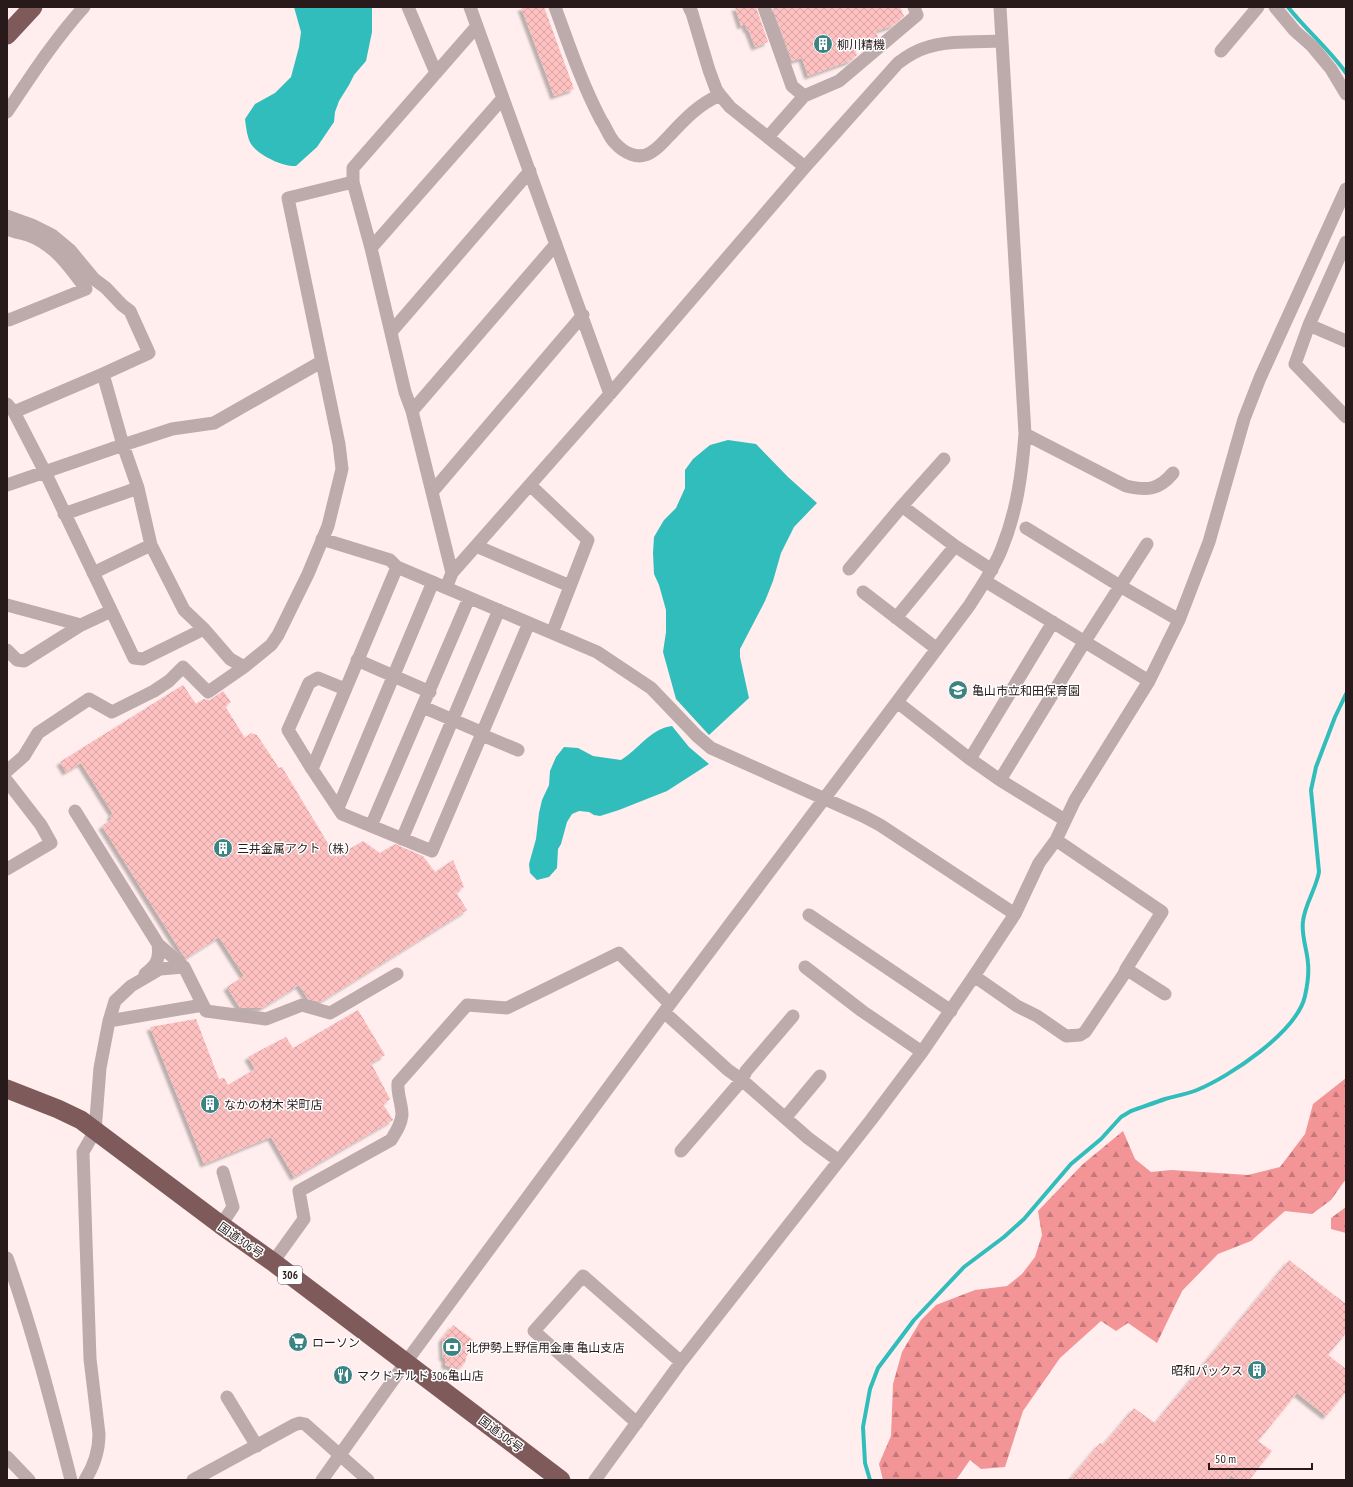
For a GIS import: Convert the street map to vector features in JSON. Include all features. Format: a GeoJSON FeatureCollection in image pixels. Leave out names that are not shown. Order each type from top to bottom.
{"type":"FeatureCollection","features":[{"type":"Feature","properties":{"kind":"highway"},"geometry":{"type":"LineString","coordinates":[[7,35],[33,7]]}},
{"type":"Feature","properties":{"kind":"highway","name":"国道306号"},"geometry":{"type":"LineString","coordinates":[[7,1089],[58,1109],[81,1120],[273,1262],[562,1480]]}},
{"type":"Feature","properties":{"kind":"street"},"geometry":{"type":"LineString","coordinates":[[7,112],[40,64],[84,7]]}},
{"type":"Feature","properties":{"kind":"street"},"geometry":{"type":"LineString","coordinates":[[408,7],[436,73]]}},
{"type":"Feature","properties":{"kind":"street"},"geometry":{"type":"LineString","coordinates":[[470,7],[610,394]]}},
{"type":"Feature","properties":{"kind":"street"},"geometry":{"type":"LineString","coordinates":[[555,7],[578,69],[597,111],[615,143],[622,150],[631,155],[639,157],[649,154],[660,146],[688,116],[711,99],[720,95]]}},
{"type":"Feature","properties":{"kind":"street"},"geometry":{"type":"LineString","coordinates":[[688,7],[692,13],[709,70],[720,95],[730,107],[805,167]]}},
{"type":"Feature","properties":{"kind":"street"},"geometry":{"type":"LineString","coordinates":[[764,7],[792,86],[804,96]]}},
{"type":"Feature","properties":{"kind":"street"},"geometry":{"type":"LineString","coordinates":[[768,137],[804,96],[839,81],[917,15],[914,7]]}},
{"type":"Feature","properties":{"kind":"street"},"geometry":{"type":"LineString","coordinates":[[322,1480],[406,1362],[667,1008],[969,606],[989,575],[1002,548],[1012,517],[1019,487],[1025,434],[1000,7]]}},
{"type":"Feature","properties":{"kind":"street"},"geometry":{"type":"LineString","coordinates":[[1221,51],[1258,7]]}},
{"type":"Feature","properties":{"kind":"street"},"geometry":{"type":"LineString","coordinates":[[1275,7],[1295,32],[1312,46],[1331,69],[1346,94]]}},
{"type":"Feature","properties":{"kind":"street"},"geometry":{"type":"LineString","coordinates":[[452,573],[412,411],[405,392],[371,248],[353,182],[353,168],[477,26]]}},
{"type":"Feature","properties":{"kind":"street"},"geometry":{"type":"LineString","coordinates":[[446,588],[452,573],[610,394],[805,167],[898,63],[926,47],[943,44],[1002,41]]}},
{"type":"Feature","properties":{"kind":"street"},"geometry":{"type":"LineString","coordinates":[[371,248],[503,98]]}},
{"type":"Feature","properties":{"kind":"street"},"geometry":{"type":"LineString","coordinates":[[391,332],[530,171]]}},
{"type":"Feature","properties":{"kind":"street"},"geometry":{"type":"LineString","coordinates":[[7,772],[24,756],[38,732],[89,699],[112,712],[154,691],[169,681],[183,667],[208,692],[244,667],[271,645],[278,635],[308,574],[328,526],[342,469],[339,444],[288,198],[353,182]]}},
{"type":"Feature","properties":{"kind":"street"},"geometry":{"type":"LineString","coordinates":[[595,1480],[681,1362],[839,1161],[922,1052],[1015,914],[1039,863],[1056,840],[1075,800],[1149,680],[1179,620],[1209,542],[1244,419],[1260,378],[1341,211],[1346,189]]}},
{"type":"Feature","properties":{"kind":"street"},"geometry":{"type":"LineString","coordinates":[[7,216],[32,225],[52,235],[70,250],[94,279],[106,288],[122,305],[130,311],[149,353],[103,374],[11,408],[45,472],[134,658],[143,659],[204,629]]}},
{"type":"Feature","properties":{"kind":"street"},"geometry":{"type":"LineString","coordinates":[[7,229],[28,235],[44,243],[59,254],[86,289],[9,320],[7,319]]}},
{"type":"Feature","properties":{"kind":"street"},"geometry":{"type":"LineString","coordinates":[[1346,242],[1308,325],[1295,364],[1346,417]]}},
{"type":"Feature","properties":{"kind":"street"},"geometry":{"type":"LineString","coordinates":[[412,411],[556,244]]}},
{"type":"Feature","properties":{"kind":"street"},"geometry":{"type":"LineString","coordinates":[[432,492],[583,316]]}},
{"type":"Feature","properties":{"kind":"street"},"geometry":{"type":"LineString","coordinates":[[1308,325],[1346,341]]}},
{"type":"Feature","properties":{"kind":"street"},"geometry":{"type":"LineString","coordinates":[[7,485],[172,429],[214,423],[321,362]]}},
{"type":"Feature","properties":{"kind":"street"},"geometry":{"type":"LineString","coordinates":[[103,374],[123,445],[138,488],[151,545],[184,610],[204,629],[230,660],[244,667]]}},
{"type":"Feature","properties":{"kind":"street"},"geometry":{"type":"LineString","coordinates":[[1025,434],[1126,486],[1138,489],[1150,489],[1165,483],[1173,473]]}},
{"type":"Feature","properties":{"kind":"street"},"geometry":{"type":"LineString","coordinates":[[849,569],[944,459]]}},
{"type":"Feature","properties":{"kind":"street"},"geometry":{"type":"LineString","coordinates":[[530,485],[588,540],[552,633]]}},
{"type":"Feature","properties":{"kind":"street"},"geometry":{"type":"LineString","coordinates":[[64,514],[138,488]]}},
{"type":"Feature","properties":{"kind":"street"},"geometry":{"type":"LineString","coordinates":[[902,506],[956,546],[989,575],[1053,622],[1149,680]]}},
{"type":"Feature","properties":{"kind":"street"},"geometry":{"type":"LineString","coordinates":[[1026,528],[1120,586],[1179,620]]}},
{"type":"Feature","properties":{"kind":"street"},"geometry":{"type":"LineString","coordinates":[[322,540],[390,560],[397,567],[597,652],[645,684],[711,748],[880,825],[1015,914]]}},
{"type":"Feature","properties":{"kind":"street"},"geometry":{"type":"LineString","coordinates":[[1000,780],[1085,641],[1147,544]]}},
{"type":"Feature","properties":{"kind":"street"},"geometry":{"type":"LineString","coordinates":[[93,573],[151,545]]}},
{"type":"Feature","properties":{"kind":"street"},"geometry":{"type":"LineString","coordinates":[[476,546],[570,586]]}},
{"type":"Feature","properties":{"kind":"street"},"geometry":{"type":"LineString","coordinates":[[896,618],[956,546]]}},
{"type":"Feature","properties":{"kind":"street"},"geometry":{"type":"LineString","coordinates":[[312,769],[397,567]]}},
{"type":"Feature","properties":{"kind":"street"},"geometry":{"type":"LineString","coordinates":[[338,808],[433,582]]}},
{"type":"Feature","properties":{"kind":"street"},"geometry":{"type":"LineString","coordinates":[[863,592],[937,649]]}},
{"type":"Feature","properties":{"kind":"street"},"geometry":{"type":"LineString","coordinates":[[372,826],[470,598]]}},
{"type":"Feature","properties":{"kind":"street"},"geometry":{"type":"LineString","coordinates":[[8,606],[81,625]]}},
{"type":"Feature","properties":{"kind":"street"},"geometry":{"type":"LineString","coordinates":[[402,839],[499,610]]}},
{"type":"Feature","properties":{"kind":"street"},"geometry":{"type":"LineString","coordinates":[[7,650],[17,660],[24,661],[81,625],[111,611]]}},
{"type":"Feature","properties":{"kind":"street"},"geometry":{"type":"LineString","coordinates":[[970,759],[1053,622]]}},
{"type":"Feature","properties":{"kind":"street"},"geometry":{"type":"LineString","coordinates":[[345,689],[318,678],[309,683],[288,730],[342,814],[432,851],[529,623]]}},
{"type":"Feature","properties":{"kind":"street"},"geometry":{"type":"LineString","coordinates":[[357,660],[430,692]]}},
{"type":"Feature","properties":{"kind":"street"},"geometry":{"type":"LineString","coordinates":[[897,702],[970,759],[1000,780],[1065,820]]}},
{"type":"Feature","properties":{"kind":"street"},"geometry":{"type":"LineString","coordinates":[[423,707],[518,750]]}},
{"type":"Feature","properties":{"kind":"street"},"geometry":{"type":"LineString","coordinates":[[7,781],[41,825],[51,842],[7,869]]}},
{"type":"Feature","properties":{"kind":"street"},"geometry":{"type":"LineString","coordinates":[[75,811],[158,944],[184,966],[206,1011],[266,1019],[302,1005],[330,1013],[397,974]]}},
{"type":"Feature","properties":{"kind":"street"},"geometry":{"type":"LineString","coordinates":[[974,976],[1017,1006],[1037,1016],[1066,1036],[1080,1035],[1085,1032],[1124,974],[1162,912],[1056,840]]}},
{"type":"Feature","properties":{"kind":"street"},"geometry":{"type":"LineString","coordinates":[[809,915],[951,1011]]}},
{"type":"Feature","properties":{"kind":"street"},"geometry":{"type":"LineString","coordinates":[[85,1480],[95,1461],[99,1444],[99,1434],[90,1359],[83,1152],[94,1131],[100,1068],[109,1021],[115,1001],[154,967],[160,954],[158,944]]}},
{"type":"Feature","properties":{"kind":"street"},"geometry":{"type":"LineString","coordinates":[[273,1262],[304,1219],[299,1191],[391,1140],[400,1126],[402,1114],[398,1083],[466,1005],[506,1008],[619,953],[667,1008],[728,1070],[839,1161]]}},
{"type":"Feature","properties":{"kind":"street"},"geometry":{"type":"LineString","coordinates":[[131,986],[160,970],[184,966]]}},
{"type":"Feature","properties":{"kind":"street"},"geometry":{"type":"LineString","coordinates":[[805,968],[862,1011],[922,1052]]}},
{"type":"Feature","properties":{"kind":"street"},"geometry":{"type":"LineString","coordinates":[[1126,969],[1165,994]]}},
{"type":"Feature","properties":{"kind":"street"},"geometry":{"type":"LineString","coordinates":[[109,1021],[203,1005]]}},
{"type":"Feature","properties":{"kind":"street"},"geometry":{"type":"LineString","coordinates":[[681,1151],[742,1080],[746,1071],[793,1016]]}},
{"type":"Feature","properties":{"kind":"street"},"geometry":{"type":"LineString","coordinates":[[785,1118],[820,1076]]}},
{"type":"Feature","properties":{"kind":"street"},"geometry":{"type":"LineString","coordinates":[[221,1225],[233,1207],[223,1172]]}},
{"type":"Feature","properties":{"kind":"street"},"geometry":{"type":"LineString","coordinates":[[7,1258],[40,1359],[71,1480]]}},
{"type":"Feature","properties":{"kind":"street"},"geometry":{"type":"LineString","coordinates":[[637,1423],[534,1331],[583,1276],[681,1362]]}},
{"type":"Feature","properties":{"kind":"street"},"geometry":{"type":"LineString","coordinates":[[227,1397],[257,1446]]}},
{"type":"Feature","properties":{"kind":"street"},"geometry":{"type":"LineString","coordinates":[[193,1480],[300,1423],[305,1424],[368,1480]]}},
{"type":"Feature","properties":{"kind":"street"},"geometry":{"type":"LineString","coordinates":[[7,1457],[29,1480]]}},
{"type":"Feature","properties":{"kind":"green space"},"geometry":{"type":"Polygon","coordinates":[[[1346,1078],[1346,1179],[1331,1200],[1312,1214],[1285,1211],[1251,1241],[1218,1254],[1182,1291],[1157,1343],[1128,1323],[1116,1331],[1101,1321],[1060,1358],[1023,1411],[1005,1467],[981,1469],[970,1460],[956,1480],[883,1480],[879,1464],[891,1436],[893,1384],[902,1352],[921,1320],[936,1305],[975,1290],[1007,1286],[1022,1274],[1035,1257],[1042,1235],[1038,1211],[1083,1164],[1123,1131],[1135,1159],[1151,1172],[1171,1170],[1248,1175],[1280,1167],[1305,1134],[1313,1104],[1346,1078]]]}},
{"type":"Feature","properties":{"kind":"green space"},"geometry":{"type":"Polygon","coordinates":[[[1346,1207],[1346,1233],[1331,1229],[1331,1218],[1346,1207]]]}},
{"type":"Feature","properties":{"kind":"water"},"geometry":{"type":"Polygon","coordinates":[[[294,7],[372,7],[372,32],[366,61],[354,75],[339,101],[335,112],[334,122],[317,147],[296,166],[291,166],[271,160],[254,148],[247,132],[245,119],[255,104],[275,93],[291,77],[299,47],[301,32],[294,7]]]}},
{"type":"Feature","properties":{"kind":"water"},"geometry":{"type":"Polygon","coordinates":[[[728,440],[756,444],[788,477],[817,503],[794,527],[781,553],[773,581],[765,601],[740,649],[740,657],[749,698],[709,735],[676,699],[663,652],[666,632],[666,610],[659,585],[654,574],[654,537],[664,520],[676,508],[685,488],[685,470],[693,459],[710,445],[728,440]]]}},
{"type":"Feature","properties":{"kind":"water"},"geometry":{"type":"Polygon","coordinates":[[[672,726],[689,747],[709,764],[667,791],[619,810],[600,816],[589,812],[579,811],[572,814],[567,822],[561,844],[558,849],[557,868],[549,877],[537,880],[530,873],[529,864],[536,839],[539,813],[542,800],[549,785],[550,771],[556,757],[564,747],[578,748],[593,756],[621,760],[657,731],[672,726]]]}},
{"type":"Feature","properties":{"kind":"building"},"geometry":{"type":"Polygon","coordinates":[[[521,7],[544,7],[574,89],[554,96],[521,7]]]}},
{"type":"Feature","properties":{"kind":"building"},"geometry":{"type":"Polygon","coordinates":[[[735,7],[756,7],[768,42],[755,47],[745,24],[741,26],[735,7]]]}},
{"type":"Feature","properties":{"kind":"building","name":"柳川精機"},"geometry":{"type":"Polygon","coordinates":[[[772,7],[900,7],[904,16],[892,26],[876,31],[878,38],[875,40],[854,47],[857,55],[850,61],[808,76],[802,58],[792,61],[772,7]]]}},
{"type":"Feature","properties":{"kind":"building","name":"三井金属アクト（株）"},"geometry":{"type":"Polygon","coordinates":[[[183,685],[196,704],[204,699],[212,699],[223,691],[231,702],[225,706],[245,738],[251,733],[257,735],[279,768],[282,767],[336,857],[363,841],[380,853],[395,844],[423,856],[435,872],[453,860],[464,887],[456,892],[467,910],[320,1002],[308,999],[299,985],[262,1008],[240,1008],[227,987],[244,976],[219,937],[186,958],[183,955],[102,826],[112,819],[110,816],[113,814],[81,763],[66,772],[60,762],[183,685]]]}},
{"type":"Feature","properties":{"kind":"building"},"geometry":{"type":"Polygon","coordinates":[[[358,1010],[385,1055],[371,1063],[390,1099],[383,1104],[393,1120],[294,1177],[271,1137],[204,1164],[150,1027],[196,1019],[219,1079],[224,1078],[228,1085],[255,1069],[248,1057],[286,1037],[293,1048],[358,1010]]]}},
{"type":"Feature","properties":{"kind":"building","name":"昭和パックス"},"geometry":{"type":"Polygon","coordinates":[[[1289,1260],[1346,1304],[1346,1333],[1328,1355],[1346,1369],[1346,1392],[1326,1416],[1297,1393],[1258,1441],[1272,1451],[1249,1480],[1237,1480],[1231,1475],[1227,1480],[1069,1480],[1100,1443],[1103,1445],[1134,1408],[1155,1423],[1289,1260]]]}},
{"type":"Feature","properties":{"kind":"building"},"geometry":{"type":"Polygon","coordinates":[[[453,1325],[476,1342],[466,1357],[465,1363],[458,1368],[445,1365],[445,1358],[443,1358],[442,1339],[453,1325]]]}},
{"type":"Feature","properties":{"kind":"waterway"},"geometry":{"type":"LineString","coordinates":[[1288,7],[1346,73]]}},
{"type":"Feature","properties":{"kind":"waterway"},"geometry":{"type":"LineString","coordinates":[[870,1480],[865,1463],[863,1427],[870,1389],[878,1368],[914,1320],[964,1267],[1004,1237],[1024,1219],[1071,1164],[1101,1139],[1121,1117],[1131,1111],[1197,1090],[1226,1075],[1260,1052],[1276,1038],[1299,1010],[1305,996],[1308,971],[1303,921],[1319,872],[1311,790],[1316,767],[1335,717],[1346,694]]}},
{"type":"Feature","properties":{"kind":"place","name":"柳川精機"},"geometry":{"type":"Point","coordinates":[823,44]}},
{"type":"Feature","properties":{"kind":"place","name":"亀山市立和田保育園"},"geometry":{"type":"Point","coordinates":[958,690]}},
{"type":"Feature","properties":{"kind":"place","name":"三井金属アクト（株）"},"geometry":{"type":"Point","coordinates":[223,848]}},
{"type":"Feature","properties":{"kind":"place","name":"なかの材木 栄町店"},"geometry":{"type":"Point","coordinates":[210,1104]}},
{"type":"Feature","properties":{"kind":"place","name":"ローソン"},"geometry":{"type":"Point","coordinates":[298,1342]}},
{"type":"Feature","properties":{"kind":"place","name":"北伊勢上野信用金庫 亀山支店"},"geometry":{"type":"Point","coordinates":[452,1347]}},
{"type":"Feature","properties":{"kind":"place","name":"昭和パックス"},"geometry":{"type":"Point","coordinates":[1257,1370]}},
{"type":"Feature","properties":{"kind":"place","name":"マクドナルド 306亀山店"},"geometry":{"type":"Point","coordinates":[343,1375]}}]}
